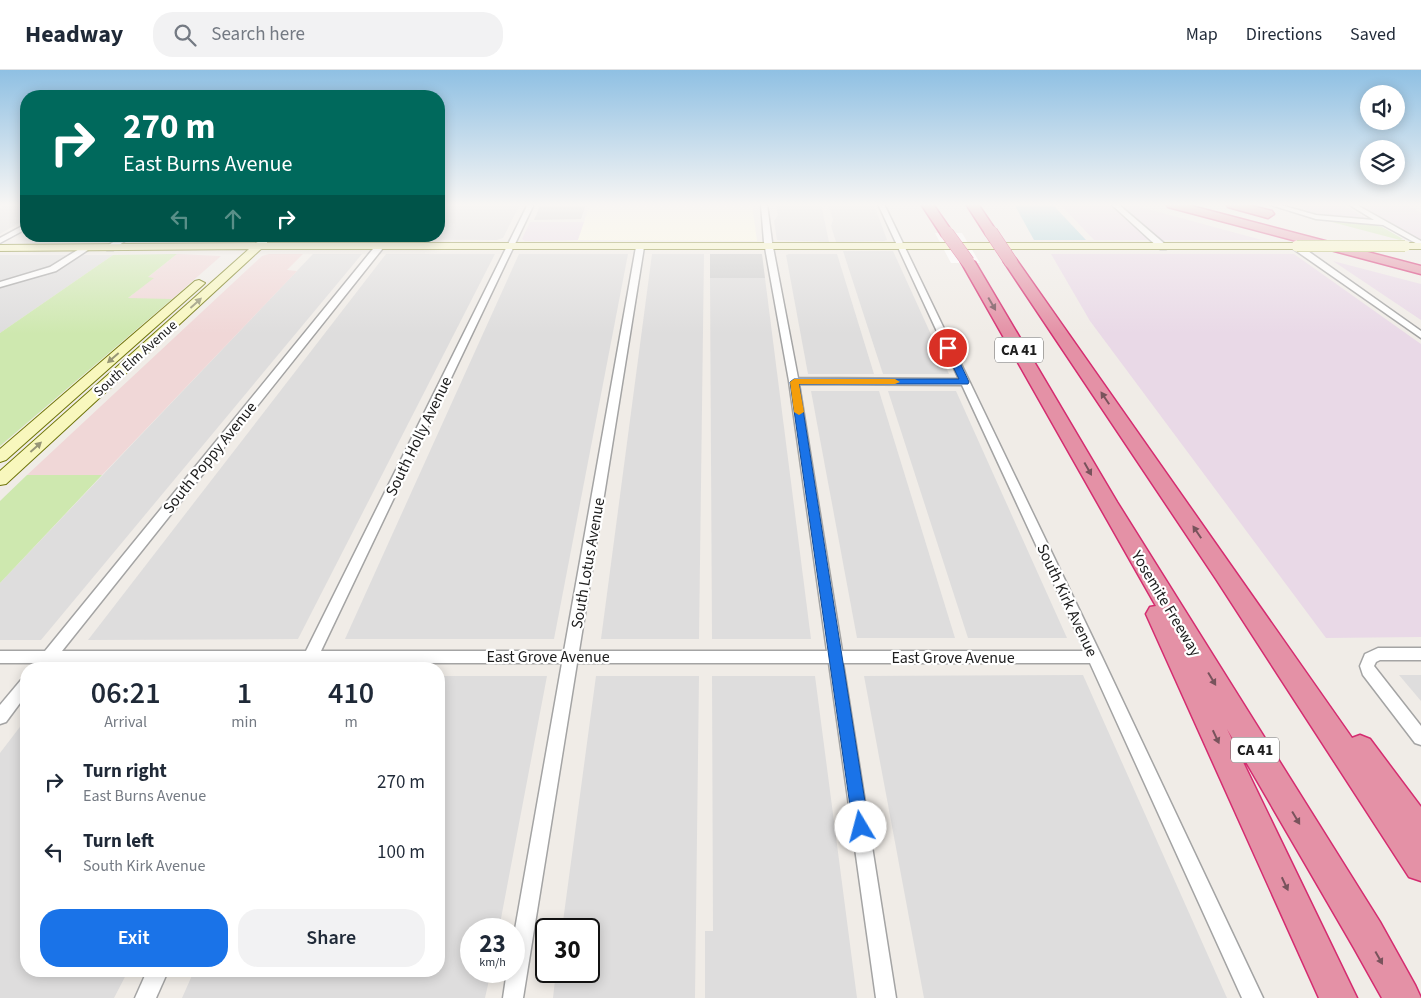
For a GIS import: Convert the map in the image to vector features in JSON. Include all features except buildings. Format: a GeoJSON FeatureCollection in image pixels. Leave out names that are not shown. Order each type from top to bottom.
{"type":"FeatureCollection","features":[{"type":"Feature","properties":{"kind":"highway","name":"Yosemite Freeway"},"geometry":{"type":"LineString","coordinates":[[959,247],[1070,436],[1106,502],[1367,936],[1402,998]]}},
{"type":"Feature","properties":{"kind":"highway","name":"CA 41"},"geometry":{"type":"LineString","coordinates":[[1004,247],[1011,262],[1421,865]]}},
{"type":"Feature","properties":{"kind":"highway"},"geometry":{"type":"LineString","coordinates":[[1338,247],[1421,269]]}},
{"type":"Feature","properties":{"kind":"highway"},"geometry":{"type":"LineString","coordinates":[[1344,247],[1421,269]]}},
{"type":"Feature","properties":{"kind":"highway"},"geometry":{"type":"LineString","coordinates":[[1381,247],[1421,258]]}},
{"type":"Feature","properties":{"kind":"highway"},"geometry":{"type":"LineString","coordinates":[[1384,247],[1421,258]]}},
{"type":"Feature","properties":{"kind":"highway"},"geometry":{"type":"LineString","coordinates":[[1106,502],[1338,998]]}},
{"type":"Feature","properties":{"kind":"highway"},"geometry":{"type":"LineString","coordinates":[[1224,573],[1352,737],[1421,833]]}},
{"type":"Feature","properties":{"kind":"street"},"geometry":{"type":"LineString","coordinates":[[0,248],[156,247]]}},
{"type":"Feature","properties":{"kind":"street","name":"South Elm Avenue"},"geometry":{"type":"LineString","coordinates":[[0,457],[241,247]]}},
{"type":"Feature","properties":{"kind":"street","name":"South Elm Avenue"},"geometry":{"type":"LineString","coordinates":[[0,480],[250,247]]}},
{"type":"Feature","properties":{"kind":"street","name":"South Poppy Avenue"},"geometry":{"type":"LineString","coordinates":[[44,662],[379,247]]}},
{"type":"Feature","properties":{"kind":"street","name":"South Holly Avenue"},"geometry":{"type":"LineString","coordinates":[[308,662],[509,247]]}},
{"type":"Feature","properties":{"kind":"street","name":"South Lotus Avenue"},"geometry":{"type":"LineString","coordinates":[[513,998],[640,247]]}},
{"type":"Feature","properties":{"kind":"street"},"geometry":{"type":"LineString","coordinates":[[770,247],[794,382],[886,998]]}},
{"type":"Feature","properties":{"kind":"street","name":"South Kirk Avenue"},"geometry":{"type":"LineString","coordinates":[[901,247],[1095,657],[1253,998]]}},
{"type":"Feature","properties":{"kind":"street"},"geometry":{"type":"LineString","coordinates":[[1298,247],[1421,335]]}},
{"type":"Feature","properties":{"kind":"street"},"geometry":{"type":"LineString","coordinates":[[0,286],[53,269],[87,248]]}},
{"type":"Feature","properties":{"kind":"street"},"geometry":{"type":"LineString","coordinates":[[794,382],[964,382]]}},
{"type":"Feature","properties":{"kind":"street"},"geometry":{"type":"LineString","coordinates":[[1421,654],[1378,654],[1370,658],[1367,666],[1371,675],[1421,738]]}},
{"type":"Feature","properties":{"kind":"street","name":"East Grove Avenue"},"geometry":{"type":"LineString","coordinates":[[0,657],[49,656],[308,662],[571,656],[1095,657]]}},
{"type":"Feature","properties":{"kind":"street"},"geometry":{"type":"LineString","coordinates":[[0,717],[20,692]]}},
{"type":"Feature","properties":{"kind":"street"},"geometry":{"type":"LineString","coordinates":[[145,998],[155,977]]}},
{"type":"Feature","properties":{"kind":"shaded area"},"geometry":{"type":"Polygon","coordinates":[[[843,251],[893,251],[949,374],[883,374],[843,251]]]}},
{"type":"Feature","properties":{"kind":"shaded area"},"geometry":{"type":"Polygon","coordinates":[[[177,254],[221,256],[172,299],[127,299],[153,278],[147,278],[177,254]]]}},
{"type":"Feature","properties":{"kind":"shaded area"},"geometry":{"type":"Polygon","coordinates":[[[269,254],[303,254],[287,270],[297,271],[102,475],[27,475],[262,256],[269,254]]]}},
{"type":"Feature","properties":{"kind":"shaded area"},"geometry":{"type":"Polygon","coordinates":[[[313,254],[362,254],[41,640],[0,640],[0,583],[313,254]]]}},
{"type":"Feature","properties":{"kind":"shaded area"},"geometry":{"type":"Polygon","coordinates":[[[386,254],[495,254],[298,639],[88,640],[386,254]]]}},
{"type":"Feature","properties":{"kind":"shaded area"},"geometry":{"type":"Polygon","coordinates":[[[519,254],[628,254],[554,639],[345,639],[519,254]]]}},
{"type":"Feature","properties":{"kind":"shaded area"},"geometry":{"type":"Polygon","coordinates":[[[652,254],[704,254],[699,639],[601,639],[652,254]]]}},
{"type":"Feature","properties":{"kind":"shaded area"},"geometry":{"type":"Polygon","coordinates":[[[710,254],[762,254],[765,278],[710,278],[710,254]]]}},
{"type":"Feature","properties":{"kind":"shaded area"},"geometry":{"type":"Polygon","coordinates":[[[837,254],[874,374],[808,374],[786,255],[837,254]]]}},
{"type":"Feature","properties":{"kind":"shaded area"},"geometry":{"type":"Polygon","coordinates":[[[1051,254],[1294,254],[1421,344],[1421,637],[1326,638],[1090,321],[1051,254]]]}},
{"type":"Feature","properties":{"kind":"shaded area"},"geometry":{"type":"Polygon","coordinates":[[[0,255],[113,255],[0,333],[0,255]]]}},
{"type":"Feature","properties":{"kind":"shaded area"},"geometry":{"type":"Polygon","coordinates":[[[1333,261],[1421,284],[1421,320],[1333,261]]]}},
{"type":"Feature","properties":{"kind":"shaded area"},"geometry":{"type":"Polygon","coordinates":[[[710,278],[765,278],[811,639],[712,639],[710,278]]]}},
{"type":"Feature","properties":{"kind":"shaded area"},"geometry":{"type":"Polygon","coordinates":[[[811,391],[879,391],[955,638],[857,638],[811,391]]]}},
{"type":"Feature","properties":{"kind":"shaded area"},"geometry":{"type":"Polygon","coordinates":[[[888,391],[956,391],[1067,638],[968,638],[888,391]]]}},
{"type":"Feature","properties":{"kind":"shaded area"},"geometry":{"type":"Polygon","coordinates":[[[1083,675],[1227,998],[924,998],[864,676],[1083,675]]]}},
{"type":"Feature","properties":{"kind":"shaded area"},"geometry":{"type":"Polygon","coordinates":[[[1399,675],[1421,675],[1421,701],[1399,675]]]}},
{"type":"Feature","properties":{"kind":"shaded area"},"geometry":{"type":"Polygon","coordinates":[[[445,676],[547,676],[501,918],[460,918],[460,983],[488,983],[485,998],[182,998],[191,977],[445,977],[445,676]]]}},
{"type":"Feature","properties":{"kind":"shaded area"},"geometry":{"type":"Polygon","coordinates":[[[596,676],[699,676],[695,998],[553,998],[555,983],[600,983],[600,918],[563,918],[596,676]]]}},
{"type":"Feature","properties":{"kind":"shaded area"},"geometry":{"type":"Polygon","coordinates":[[[712,676],[815,676],[857,998],[705,998],[705,931],[713,931],[712,676]]]}},
{"type":"Feature","properties":{"kind":"shaded area"},"geometry":{"type":"Polygon","coordinates":[[[20,727],[20,977],[125,977],[114,998],[0,998],[0,753],[20,727]]]}},
{"type":"Feature","properties":{"kind":"green space"},"geometry":{"type":"Polygon","coordinates":[[[177,254],[148,277],[154,278],[128,298],[172,299],[0,446],[0,333],[113,255],[177,254]]]}},
{"type":"Feature","properties":{"kind":"green space"},"geometry":{"type":"Polygon","coordinates":[[[27,475],[102,475],[0,583],[0,501],[27,475]]]}},
{"type":"Feature","properties":{"kind":"pier"},"geometry":{"type":"Polygon","coordinates":[[[943,247],[971,247],[980,263],[951,263],[943,247]]]}},
{"type":"Feature","properties":{"kind":"slow traffic"},"geometry":{"type":"LineString","coordinates":[[799,412],[794,382],[895,382]]}},
{"type":"Feature","properties":{"kind":"route"},"geometry":{"type":"LineString","coordinates":[[861,827],[794,382],[964,382],[948,348]]}}]}
